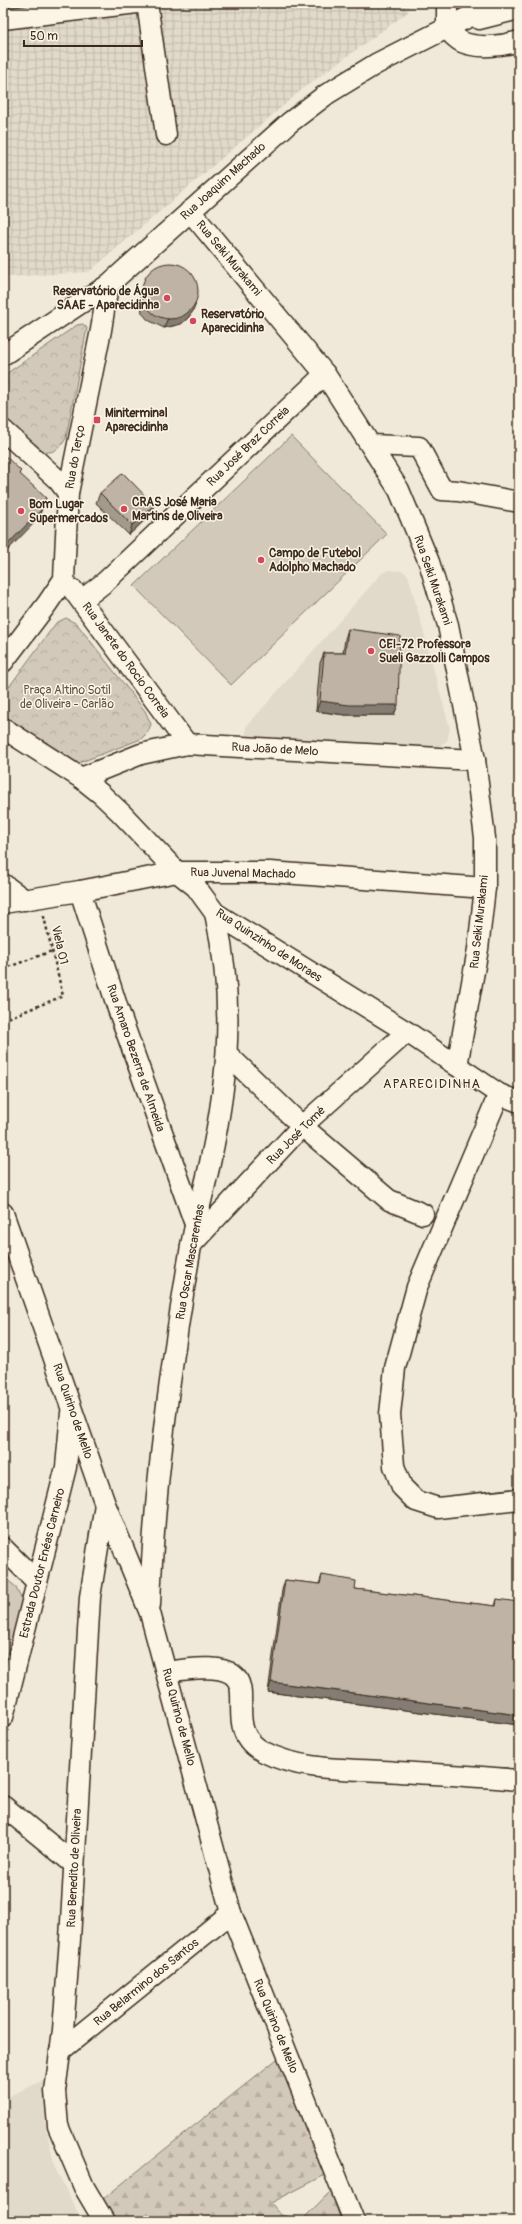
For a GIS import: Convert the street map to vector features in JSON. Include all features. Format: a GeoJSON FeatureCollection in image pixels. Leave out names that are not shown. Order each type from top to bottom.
{"type":"FeatureCollection","features":[{"type":"Feature","properties":{"kind":"street"},"geometry":{"type":"LineString","coordinates":[[3,19],[138,3]]}},
{"type":"Feature","properties":{"kind":"street"},"geometry":{"type":"LineString","coordinates":[[147,3],[166,135]]}},
{"type":"Feature","properties":{"kind":"street"},"geometry":{"type":"LineString","coordinates":[[446,3],[452,27],[460,41],[475,45],[508,44],[519,41]]}},
{"type":"Feature","properties":{"kind":"street","name":"Rua Joaquim Machado"},"geometry":{"type":"LineString","coordinates":[[3,355],[108,285],[289,122],[327,94],[376,64],[452,27],[496,3]]}},
{"type":"Feature","properties":{"kind":"street","name":"Rua Joaquim Machado"},"geometry":{"type":"LineString","coordinates":[[452,27],[519,9]]}},
{"type":"Feature","properties":{"kind":"street","name":"Rua Seiki Murakami"},"geometry":{"type":"LineString","coordinates":[[190,210],[325,374],[399,490],[429,562],[448,625],[475,760],[485,838],[486,888],[478,949],[457,1066]]}},
{"type":"Feature","properties":{"kind":"street","name":"Rua do Terço"},"geometry":{"type":"LineString","coordinates":[[64,579],[68,493],[101,330],[108,285]]}},
{"type":"Feature","properties":{"kind":"street"},"geometry":{"type":"LineString","coordinates":[[64,315],[83,315],[88,317],[101,330]]}},
{"type":"Feature","properties":{"kind":"street","name":"Rua José Braz Correia"},"geometry":{"type":"LineString","coordinates":[[82,600],[105,582],[325,374]]}},
{"type":"Feature","properties":{"kind":"street"},"geometry":{"type":"LineString","coordinates":[[3,430],[58,480],[68,493]]}},
{"type":"Feature","properties":{"kind":"street"},"geometry":{"type":"LineString","coordinates":[[371,445],[420,447],[442,490],[458,491],[519,502]]}},
{"type":"Feature","properties":{"kind":"street"},"geometry":{"type":"LineString","coordinates":[[3,662],[64,579]]}},
{"type":"Feature","properties":{"kind":"street","name":"Rua Janete do Rocio Correia"},"geometry":{"type":"LineString","coordinates":[[64,579],[82,600],[187,744]]}},
{"type":"Feature","properties":{"kind":"street","name":"Rua Quinzinho de Moraes"},"geometry":{"type":"LineString","coordinates":[[3,728],[81,778],[121,813],[177,872],[201,891],[216,913],[407,1032],[500,1094],[519,1102]]}},
{"type":"Feature","properties":{"kind":"street","name":"Rua João de Melo"},"geometry":{"type":"LineString","coordinates":[[81,778],[140,754],[187,744],[475,760]]}},
{"type":"Feature","properties":{"kind":"street","name":"Rua Juvenal Machado"},"geometry":{"type":"LineString","coordinates":[[3,903],[80,891],[177,872],[270,872],[486,888]]}},
{"type":"Feature","properties":{"kind":"street"},"geometry":{"type":"LineString","coordinates":[[3,884],[32,899]]}},
{"type":"Feature","properties":{"kind":"street","name":"Rua Amaro Bezerra de Almeida"},"geometry":{"type":"LineString","coordinates":[[80,891],[118,1008],[195,1224]]}},
{"type":"Feature","properties":{"kind":"street","name":"Rua Oscar Mascarenhas"},"geometry":{"type":"LineString","coordinates":[[150,1613],[152,1558],[163,1448],[191,1246],[210,1162],[224,1088],[228,1055],[226,966],[216,913]]}},
{"type":"Feature","properties":{"kind":"street","name":"Rua José Tomé"},"geometry":{"type":"LineString","coordinates":[[191,1246],[302,1126],[407,1032]]}},
{"type":"Feature","properties":{"kind":"street"},"geometry":{"type":"LineString","coordinates":[[228,1055],[302,1126],[389,1200],[423,1214]]}},
{"type":"Feature","properties":{"kind":"street"},"geometry":{"type":"LineString","coordinates":[[500,1094],[418,1286],[395,1368],[390,1414],[394,1466],[402,1487],[416,1501],[438,1508],[519,1499]]}},
{"type":"Feature","properties":{"kind":"street","name":"Rua Quirino de Mello"},"geometry":{"type":"LineString","coordinates":[[3,1213],[105,1504],[150,1613],[231,1913],[354,2221]]}},
{"type":"Feature","properties":{"kind":"street","name":"Estrada Doutor Enéas Carneiro"},"geometry":{"type":"LineString","coordinates":[[3,1717],[66,1467],[71,1407]]}},
{"type":"Feature","properties":{"kind":"street","name":"Rua Benedito de Oliveira"},"geometry":{"type":"LineString","coordinates":[[104,2221],[84,2187],[58,2126],[55,2091],[70,1939],[90,1597],[105,1504]]}},
{"type":"Feature","properties":{"kind":"street"},"geometry":{"type":"LineString","coordinates":[[3,1548],[37,1582]]}},
{"type":"Feature","properties":{"kind":"street"},"geometry":{"type":"LineString","coordinates":[[167,1672],[209,1668],[222,1670],[232,1674],[240,1682],[242,1691],[241,1725],[245,1737],[254,1746],[264,1752],[290,1761],[325,1768],[519,1780]]}},
{"type":"Feature","properties":{"kind":"street"},"geometry":{"type":"LineString","coordinates":[[3,1806],[74,1864]]}},
{"type":"Feature","properties":{"kind":"street","name":"Rua Belarmino dos Santos"},"geometry":{"type":"LineString","coordinates":[[60,2051],[231,1913]]}},
{"type":"Feature","properties":{"kind":"path","name":"Viela 01"},"geometry":{"type":"LineString","coordinates":[[3,1020],[63,996],[52,950],[32,899]]}},
{"type":"Feature","properties":{"kind":"path"},"geometry":{"type":"LineString","coordinates":[[3,969],[52,950]]}},
{"type":"Feature","properties":{"kind":"shaded area"},"geometry":{"type":"Polygon","coordinates":[[[3,3],[410,3],[408,12],[305,87],[89,272],[3,277],[3,3]]]}},
{"type":"Feature","properties":{"kind":"shaded area","name":"CEI-72 Professora Sueli Gazzolli Campos"},"geometry":{"type":"Polygon","coordinates":[[[389,570],[402,571],[408,575],[450,729],[447,741],[436,748],[246,738],[246,727],[382,573],[389,570]]]}},
{"type":"Feature","properties":{"kind":"shaded area"},"geometry":{"type":"Polygon","coordinates":[[[44,2080],[45,2123],[55,2168],[82,2221],[3,2221],[3,2099],[44,2080]]]}},
{"type":"Feature","properties":{"kind":"green space"},"geometry":{"type":"Polygon","coordinates":[[[83,324],[87,328],[66,438],[61,446],[51,452],[37,451],[3,421],[3,376],[77,325],[83,324]]]}},
{"type":"Feature","properties":{"kind":"green space","name":"Campo de Futebol Adolpho Machado"},"geometry":{"type":"Polygon","coordinates":[[[291,436],[387,534],[231,685],[134,586],[291,436]]]}},
{"type":"Feature","properties":{"kind":"green space","name":"Praça Altino Sotil de Oliveira - Carlão"},"geometry":{"type":"Polygon","coordinates":[[[66,618],[77,624],[145,711],[151,724],[148,732],[141,739],[76,764],[3,719],[3,695],[56,623],[66,618]]]}},
{"type":"Feature","properties":{"kind":"green space"},"geometry":{"type":"Polygon","coordinates":[[[3,1577],[15,1586],[24,1604],[3,1692],[3,1577]]]}},
{"type":"Feature","properties":{"kind":"green space"},"geometry":{"type":"Polygon","coordinates":[[[282,2055],[327,2174],[271,2203],[281,2215],[302,2220],[331,2191],[341,2221],[116,2221],[103,2199],[282,2055]]]}},
{"type":"Feature","properties":{"kind":"building","name":"Reservatório de Água SAAE - Aparecidinha"},"geometry":{"type":"Polygon","coordinates":[[[170,263],[181,265],[190,271],[196,280],[198,291],[196,302],[190,311],[181,317],[170,319],[159,317],[150,311],[144,302],[142,291],[144,280],[150,271],[159,265],[170,263]]]}},
{"type":"Feature","properties":{"kind":"building","name":"Bom Lugar Supermercados"},"geometry":{"type":"Polygon","coordinates":[[[3,454],[21,471],[19,473],[46,498],[40,505],[42,509],[3,549],[3,454]]]}},
{"type":"Feature","properties":{"kind":"building","name":"CRAS José Maria Martins de Oliveira"},"geometry":{"type":"Polygon","coordinates":[[[123,473],[154,505],[132,525],[100,493],[123,473]]]}},
{"type":"Feature","properties":{"kind":"building"},"geometry":{"type":"Polygon","coordinates":[[[348,629],[400,636],[398,705],[349,705],[320,701],[324,653],[345,653],[348,629]]]}},
{"type":"Feature","properties":{"kind":"building"},"geometry":{"type":"Polygon","coordinates":[[[322,1575],[356,1581],[355,1589],[496,1606],[497,1599],[518,1602],[519,1715],[271,1682],[285,1580],[320,1584],[322,1575]]]}},
{"type":"Feature","properties":{"kind":"place","name":"Reservatório de Água SAAE - Aparecidinha"},"geometry":{"type":"Point","coordinates":[167,298]}},
{"type":"Feature","properties":{"kind":"place","name":"Reservatório Aparecidinha"},"geometry":{"type":"Point","coordinates":[193,321]}},
{"type":"Feature","properties":{"kind":"place","name":"Miniterminal Aparecidinha"},"geometry":{"type":"Point","coordinates":[97,420]}},
{"type":"Feature","properties":{"kind":"place","name":"CRAS José Maria Martins de Oliveira"},"geometry":{"type":"Point","coordinates":[124,509]}},
{"type":"Feature","properties":{"kind":"place","name":"Bom Lugar Supermercados"},"geometry":{"type":"Point","coordinates":[21,511]}},
{"type":"Feature","properties":{"kind":"place","name":"Campo de Futebol Adolpho Machado"},"geometry":{"type":"Point","coordinates":[261,560]}},
{"type":"Feature","properties":{"kind":"place","name":"CEI-72 Professora Sueli Gazzolli Campos"},"geometry":{"type":"Point","coordinates":[371,651]}},
{"type":"Feature","properties":{"kind":"district","name":"APARECIDINHA"},"geometry":{"type":"Point","coordinates":[432,1083]}}]}
